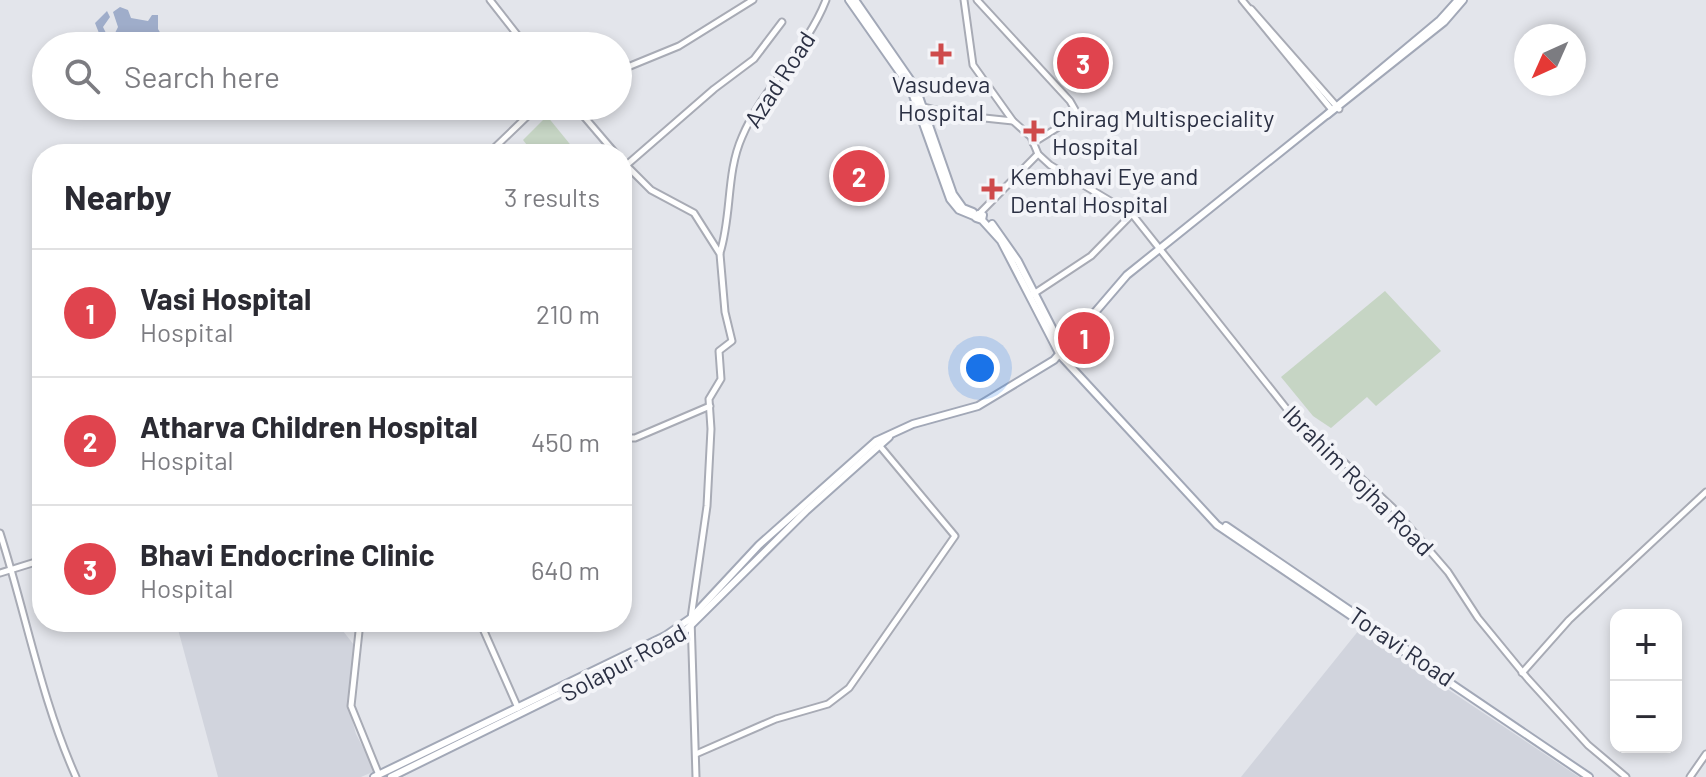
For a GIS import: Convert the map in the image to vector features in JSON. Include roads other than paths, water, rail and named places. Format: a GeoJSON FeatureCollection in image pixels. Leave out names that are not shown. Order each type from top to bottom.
{"type":"FeatureCollection","features":[{"type":"Feature","properties":{"kind":"main road"},"geometry":{"type":"LineString","coordinates":[[852,0],[922,106],[950,199],[959,210],[980,216],[1003,235],[1062,352]]}},
{"type":"Feature","properties":{"kind":"main road"},"geometry":{"type":"LineString","coordinates":[[1062,352],[1117,286],[1410,46],[1460,0]]}},
{"type":"Feature","properties":{"kind":"main road"},"geometry":{"type":"LineString","coordinates":[[980,216],[1001,241],[1062,352]]}},
{"type":"Feature","properties":{"kind":"main road","name":"Toravi Road"},"geometry":{"type":"LineString","coordinates":[[1062,352],[1209,516],[1265,560],[1589,777]]}},
{"type":"Feature","properties":{"kind":"main road","name":"Solapur Road"},"geometry":{"type":"LineString","coordinates":[[377,776],[691,622],[760,545],[860,454],[892,435],[992,399],[1062,352]]}},
{"type":"Feature","properties":{"kind":"main road","name":"Solapur Road"},"geometry":{"type":"LineString","coordinates":[[391,777],[643,654],[691,622],[878,444]]}},
{"type":"Feature","properties":{"kind":"main road","name":"Toravi Road"},"geometry":{"type":"LineString","coordinates":[[1209,516],[1596,777]]}},
{"type":"Feature","properties":{"kind":"street"},"geometry":{"type":"LineString","coordinates":[[490,0],[515,32]]}},
{"type":"Feature","properties":{"kind":"street"},"geometry":{"type":"LineString","coordinates":[[632,65],[679,46],[753,0]]}},
{"type":"Feature","properties":{"kind":"street","name":"Azad Road"},"geometry":{"type":"LineString","coordinates":[[720,254],[726,236],[734,161],[742,135],[808,40],[826,0]]}},
{"type":"Feature","properties":{"kind":"street"},"geometry":{"type":"LineString","coordinates":[[964,0],[973,65],[1013,121],[1033,143],[1038,154],[992,199],[980,216]]}},
{"type":"Feature","properties":{"kind":"street"},"geometry":{"type":"LineString","coordinates":[[977,0],[1070,101],[1078,115],[1033,143]]}},
{"type":"Feature","properties":{"kind":"street"},"geometry":{"type":"LineString","coordinates":[[1242,0],[1335,108]]}},
{"type":"Feature","properties":{"kind":"street"},"geometry":{"type":"LineString","coordinates":[[632,157],[754,59],[782,22]]}},
{"type":"Feature","properties":{"kind":"street"},"geometry":{"type":"LineString","coordinates":[[922,106],[956,115],[1013,121]]}},
{"type":"Feature","properties":{"kind":"street"},"geometry":{"type":"LineString","coordinates":[[498,144],[523,120]]}},
{"type":"Feature","properties":{"kind":"street"},"geometry":{"type":"LineString","coordinates":[[587,120],[607,144]]}},
{"type":"Feature","properties":{"kind":"street","name":"Ibrahim Rojha Road"},"geometry":{"type":"LineString","coordinates":[[1038,154],[1132,214],[1200,304],[1286,408],[1392,507],[1426,545],[1522,673],[1588,745],[1626,777]]}},
{"type":"Feature","properties":{"kind":"street"},"geometry":{"type":"LineString","coordinates":[[632,173],[651,190],[694,213],[720,254],[725,312],[732,341],[719,351],[721,379],[710,395],[707,506],[691,622],[696,777]]}},
{"type":"Feature","properties":{"kind":"street"},"geometry":{"type":"LineString","coordinates":[[1032,295],[1091,256],[1132,214]]}},
{"type":"Feature","properties":{"kind":"street"},"geometry":{"type":"LineString","coordinates":[[632,438],[710,406]]}},
{"type":"Feature","properties":{"kind":"street"},"geometry":{"type":"LineString","coordinates":[[696,754],[776,719],[828,704],[849,688],[955,536],[878,444]]}},
{"type":"Feature","properties":{"kind":"street"},"geometry":{"type":"LineString","coordinates":[[1522,673],[1569,620],[1706,492]]}},
{"type":"Feature","properties":{"kind":"street"},"geometry":{"type":"LineString","coordinates":[[0,533],[51,720],[76,777]]}},
{"type":"Feature","properties":{"kind":"street"},"geometry":{"type":"LineString","coordinates":[[0,573],[32,563]]}},
{"type":"Feature","properties":{"kind":"street"},"geometry":{"type":"LineString","coordinates":[[359,632],[351,706],[377,776]]}},
{"type":"Feature","properties":{"kind":"street"},"geometry":{"type":"LineString","coordinates":[[484,632],[518,708]]}},
{"type":"Feature","properties":{"kind":"street"},"geometry":{"type":"LineString","coordinates":[[1690,777],[1706,754]]}},
{"type":"Feature","properties":{"kind":"water"},"geometry":{"type":"Polygon","coordinates":[[[120,7],[128,10],[131,18],[148,21],[152,15],[158,15],[160,32],[116,32],[118,27],[113,12],[120,7]]]}},
{"type":"Feature","properties":{"kind":"water"},"geometry":{"type":"Polygon","coordinates":[[[107,11],[110,17],[103,27],[106,32],[99,32],[95,23],[107,11]]]}},
{"type":"Feature","properties":{"kind":"place","name":"Vasudeva Hospital"},"geometry":{"type":"Point","coordinates":[941,54]}},
{"type":"Feature","properties":{"kind":"place","name":"Bhavi Endocrine Clinic"},"geometry":{"type":"Point","coordinates":[1083,63]}},
{"type":"Feature","properties":{"kind":"place","name":"Chirag Multispeciality Hospital"},"geometry":{"type":"Point","coordinates":[1034,131]}},
{"type":"Feature","properties":{"kind":"place","name":"Atharva Children Hospital"},"geometry":{"type":"Point","coordinates":[859,176]}},
{"type":"Feature","properties":{"kind":"place","name":"Kembhavi Eye and Dental Hospital"},"geometry":{"type":"Point","coordinates":[992,189]}},
{"type":"Feature","properties":{"kind":"place","name":"Vasi Hospital"},"geometry":{"type":"Point","coordinates":[1084,338]}}]}
